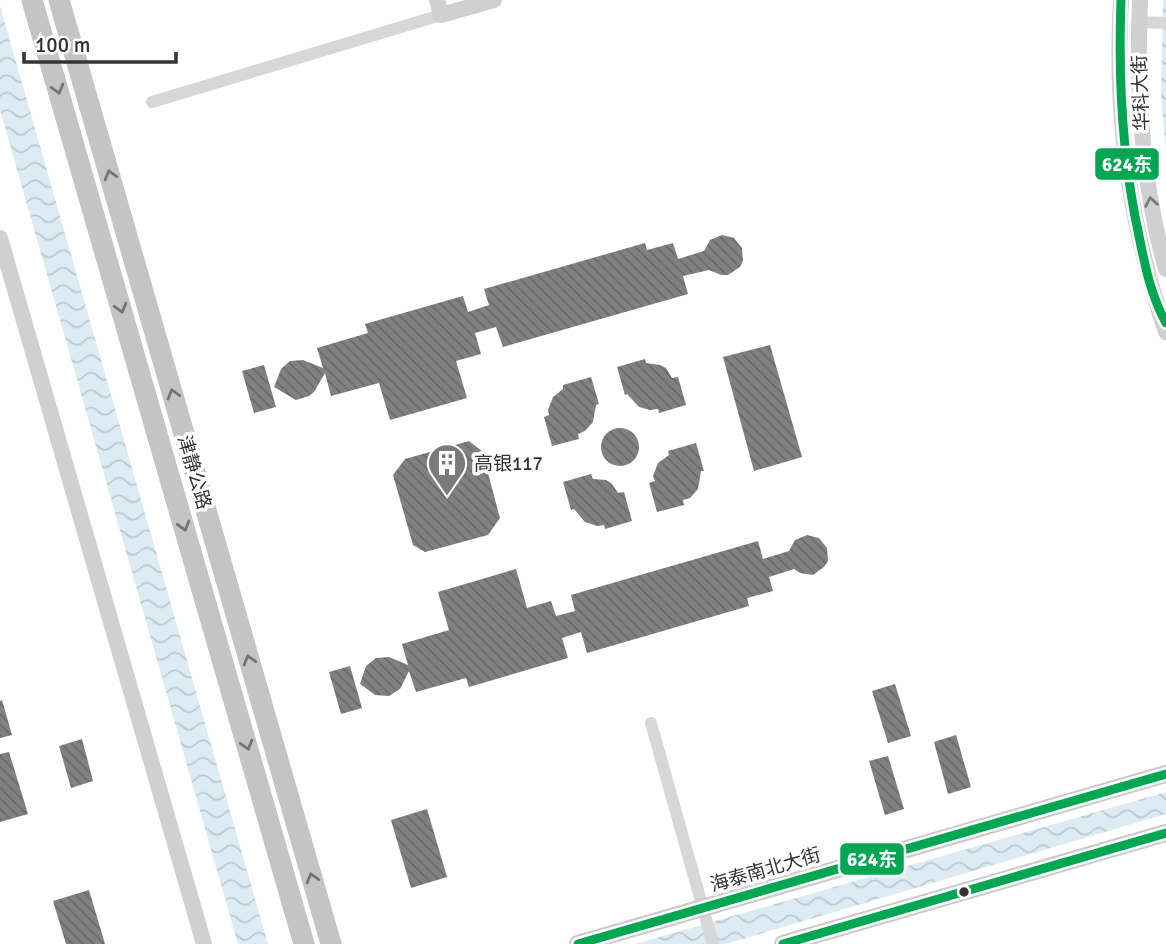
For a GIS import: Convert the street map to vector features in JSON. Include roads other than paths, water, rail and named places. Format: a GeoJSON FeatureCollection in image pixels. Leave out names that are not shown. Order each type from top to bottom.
{"type":"FeatureCollection","features":[{"type":"Feature","properties":{"kind":"highway","name":"津静公路"},"geometry":{"type":"LineString","coordinates":[[32,0],[304,944]]}},
{"type":"Feature","properties":{"kind":"highway","name":"津静公路"},"geometry":{"type":"LineString","coordinates":[[59,0],[331,944]]}},
{"type":"Feature","properties":{"kind":"main road"},"geometry":{"type":"LineString","coordinates":[[439,8],[494,0]]}},
{"type":"Feature","properties":{"kind":"main road","name":"华科大街"},"geometry":{"type":"LineString","coordinates":[[1121,0],[1119,78],[1126,167],[1135,222],[1166,332]]}},
{"type":"Feature","properties":{"kind":"main road","name":"华科大街"},"geometry":{"type":"LineString","coordinates":[[1140,0],[1141,128],[1150,199],[1166,268]]}},
{"type":"Feature","properties":{"kind":"main road"},"geometry":{"type":"LineString","coordinates":[[0,238],[204,944]]}},
{"type":"Feature","properties":{"kind":"main road","name":"海泰南北大街"},"geometry":{"type":"LineString","coordinates":[[578,944],[704,913],[1166,774]]}},
{"type":"Feature","properties":{"kind":"main road"},"geometry":{"type":"LineString","coordinates":[[783,944],[1166,833]]}},
{"type":"Feature","properties":{"kind":"street"},"geometry":{"type":"LineString","coordinates":[[152,102],[439,8]]}},
{"type":"Feature","properties":{"kind":"street"},"geometry":{"type":"LineString","coordinates":[[1139,22],[1162,23]]}},
{"type":"Feature","properties":{"kind":"street"},"geometry":{"type":"LineString","coordinates":[[651,723],[713,944]]}},
{"type":"Feature","properties":{"kind":"water"},"geometry":{"type":"Polygon","coordinates":[[[1163,0],[1166,0],[1166,153],[1161,95],[1163,0]]]}},
{"type":"Feature","properties":{"kind":"water"},"geometry":{"type":"Polygon","coordinates":[[[0,6],[268,944],[238,944],[0,110],[0,6]]]}},
{"type":"Feature","properties":{"kind":"water"},"geometry":{"type":"Polygon","coordinates":[[[1166,792],[1166,814],[726,944],[635,944],[1166,792]]]}},
{"type":"Feature","properties":{"kind":"place","name":"高银117"},"geometry":{"type":"Point","coordinates":[447,497]}}]}
